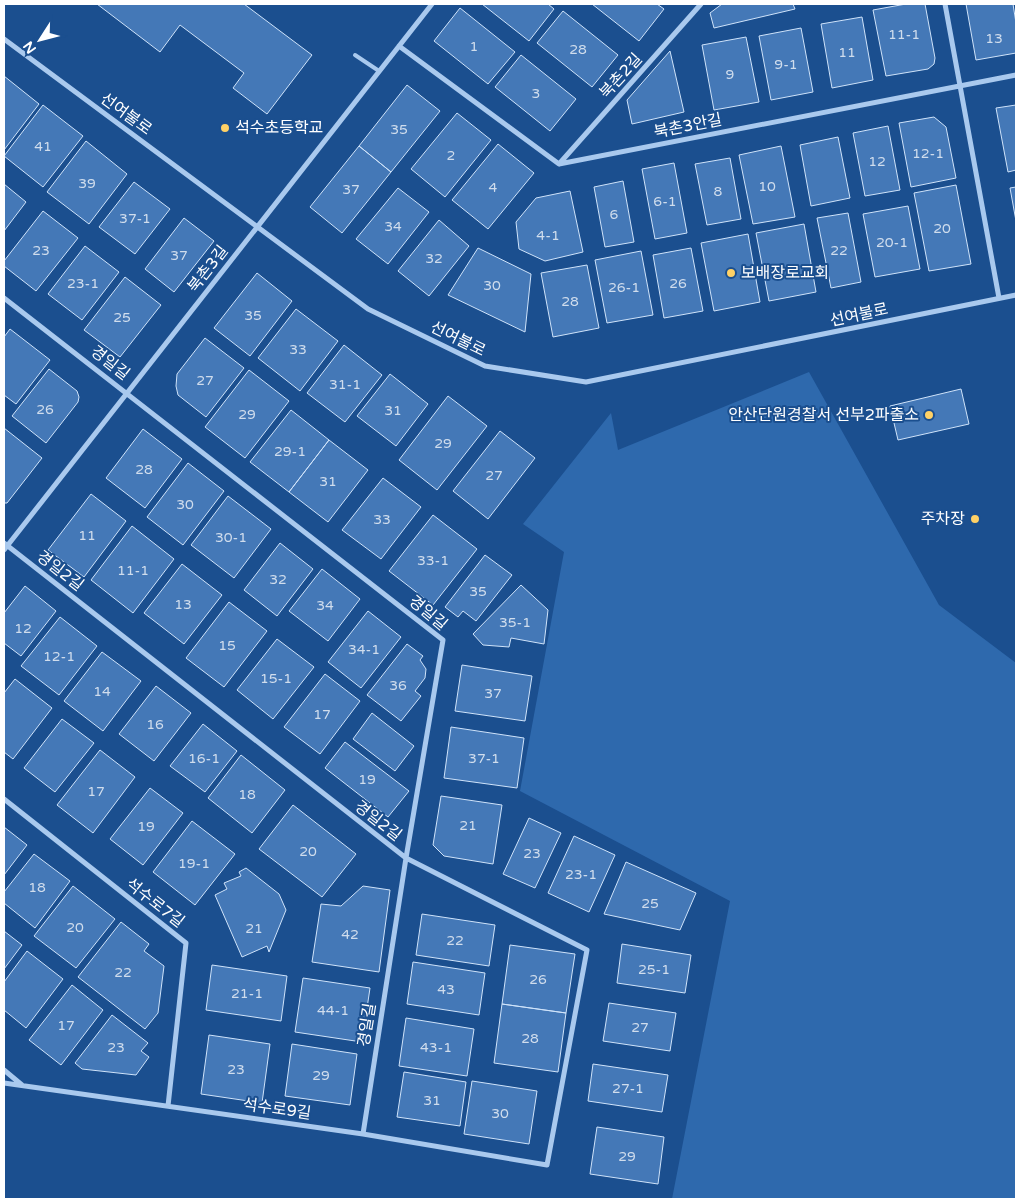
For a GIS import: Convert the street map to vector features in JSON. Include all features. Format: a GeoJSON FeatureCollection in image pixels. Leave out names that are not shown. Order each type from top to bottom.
{"type":"FeatureCollection","features":[{"type":"Feature","properties":{"kind":"street","name":"북촌3길"},"geometry":{"type":"LineString","coordinates":[[5,546],[432,4]]}},
{"type":"Feature","properties":{"kind":"street","name":"북촌2길"},"geometry":{"type":"LineString","coordinates":[[559,164],[701,4]]}},
{"type":"Feature","properties":{"kind":"street"},"geometry":{"type":"LineString","coordinates":[[945,4],[1000,298]]}},
{"type":"Feature","properties":{"kind":"street","name":"선여불로"},"geometry":{"type":"LineString","coordinates":[[4,39],[368,309],[485,366],[586,382],[797,341],[1016,295]]}},
{"type":"Feature","properties":{"kind":"street"},"geometry":{"type":"LineString","coordinates":[[398,46],[559,164]]}},
{"type":"Feature","properties":{"kind":"street","name":"북촌3안길"},"geometry":{"type":"LineString","coordinates":[[559,164],[1016,75]]}},
{"type":"Feature","properties":{"kind":"street","name":"경일길"},"geometry":{"type":"LineString","coordinates":[[4,298],[443,640],[406,858],[363,1134]]}},
{"type":"Feature","properties":{"kind":"street","name":"경일2길"},"geometry":{"type":"LineString","coordinates":[[5,546],[406,858],[587,950],[547,1165]]}},
{"type":"Feature","properties":{"kind":"street","name":"석수로7길"},"geometry":{"type":"LineString","coordinates":[[4,799],[186,943],[168,1106]]}},
{"type":"Feature","properties":{"kind":"street"},"geometry":{"type":"LineString","coordinates":[[4,1070],[23,1085]]}},
{"type":"Feature","properties":{"kind":"street","name":"석수로9길"},"geometry":{"type":"LineString","coordinates":[[4,1084],[23,1085],[363,1134],[547,1165]]}},
{"type":"Feature","properties":{"kind":"lane"},"geometry":{"type":"LineString","coordinates":[[355,55],[379,71]]}},
{"type":"Feature","properties":{"kind":"shaded area"},"geometry":{"type":"Polygon","coordinates":[[[809,372],[939,605],[1016,663],[1016,1199],[672,1199],[730,901],[520,791],[564,552],[523,524],[611,413],[618,450],[809,372]]]}},
{"type":"Feature","properties":{"kind":"building"},"geometry":{"type":"Polygon","coordinates":[[[97,4],[244,4],[312,55],[267,114],[233,88],[244,73],[180,25],[160,52],[97,4]]]}},
{"type":"Feature","properties":{"kind":"building"},"geometry":{"type":"Polygon","coordinates":[[[482,4],[548,4],[554,9],[529,41],[482,4]]]}},
{"type":"Feature","properties":{"kind":"building"},"geometry":{"type":"Polygon","coordinates":[[[592,4],[657,4],[664,9],[639,41],[592,4]]]}},
{"type":"Feature","properties":{"kind":"building"},"geometry":{"type":"Polygon","coordinates":[[[722,4],[793,4],[795,9],[714,28],[710,13],[722,4]]]}},
{"type":"Feature","properties":{"kind":"building"},"geometry":{"type":"Polygon","coordinates":[[[906,4],[925,4],[935,58],[934,64],[928,69],[886,76],[873,10],[906,4]]]}},
{"type":"Feature","properties":{"kind":"building"},"geometry":{"type":"Polygon","coordinates":[[[966,4],[1013,4],[1016,23],[1016,53],[976,60],[966,4]]]}},
{"type":"Feature","properties":{"kind":"building"},"geometry":{"type":"Polygon","coordinates":[[[460,8],[515,52],[488,84],[434,41],[460,8]]]}},
{"type":"Feature","properties":{"kind":"building"},"geometry":{"type":"Polygon","coordinates":[[[563,11],[618,55],[592,87],[537,43],[563,11]]]}},
{"type":"Feature","properties":{"kind":"building"},"geometry":{"type":"Polygon","coordinates":[[[862,17],[873,80],[832,88],[821,24],[862,17]]]}},
{"type":"Feature","properties":{"kind":"building"},"geometry":{"type":"Polygon","coordinates":[[[801,28],[813,92],[771,100],[759,36],[801,28]]]}},
{"type":"Feature","properties":{"kind":"building"},"geometry":{"type":"Polygon","coordinates":[[[746,37],[759,102],[714,110],[702,45],[746,37]]]}},
{"type":"Feature","properties":{"kind":"building"},"geometry":{"type":"Polygon","coordinates":[[[670,51],[684,112],[632,124],[627,100],[670,51]]]}},
{"type":"Feature","properties":{"kind":"building"},"geometry":{"type":"Polygon","coordinates":[[[521,55],[576,99],[550,131],[495,87],[521,55]]]}},
{"type":"Feature","properties":{"kind":"building"},"geometry":{"type":"Polygon","coordinates":[[[4,76],[39,104],[4,150],[4,76]]]}},
{"type":"Feature","properties":{"kind":"building"},"geometry":{"type":"Polygon","coordinates":[[[407,85],[440,111],[391,172],[359,146],[407,85]]]}},
{"type":"Feature","properties":{"kind":"building"},"geometry":{"type":"Polygon","coordinates":[[[43,105],[83,136],[43,187],[4,156],[43,105]]]}},
{"type":"Feature","properties":{"kind":"building"},"geometry":{"type":"Polygon","coordinates":[[[1016,105],[1016,170],[1008,172],[996,108],[1016,105]]]}},
{"type":"Feature","properties":{"kind":"building"},"geometry":{"type":"Polygon","coordinates":[[[457,113],[491,140],[445,197],[411,169],[457,113]]]}},
{"type":"Feature","properties":{"kind":"building"},"geometry":{"type":"Polygon","coordinates":[[[934,117],[946,127],[956,178],[911,187],[899,123],[934,117]]]}},
{"type":"Feature","properties":{"kind":"building"},"geometry":{"type":"Polygon","coordinates":[[[888,126],[900,190],[865,196],[853,133],[888,126]]]}},
{"type":"Feature","properties":{"kind":"building"},"geometry":{"type":"Polygon","coordinates":[[[838,137],[850,198],[811,206],[800,145],[838,137]]]}},
{"type":"Feature","properties":{"kind":"building"},"geometry":{"type":"Polygon","coordinates":[[[86,141],[127,174],[89,224],[47,192],[86,141]]]}},
{"type":"Feature","properties":{"kind":"building"},"geometry":{"type":"Polygon","coordinates":[[[498,144],[534,173],[488,229],[452,200],[498,144]]]}},
{"type":"Feature","properties":{"kind":"building"},"geometry":{"type":"Polygon","coordinates":[[[359,146],[391,172],[342,233],[310,207],[359,146]]]}},
{"type":"Feature","properties":{"kind":"building"},"geometry":{"type":"Polygon","coordinates":[[[781,146],[795,217],[753,224],[739,155],[781,146]]]}},
{"type":"Feature","properties":{"kind":"building"},"geometry":{"type":"Polygon","coordinates":[[[730,158],[741,219],[707,225],[695,164],[730,158]]]}},
{"type":"Feature","properties":{"kind":"building"},"geometry":{"type":"Polygon","coordinates":[[[674,163],[687,233],[655,239],[642,169],[674,163]]]}},
{"type":"Feature","properties":{"kind":"building"},"geometry":{"type":"Polygon","coordinates":[[[623,181],[634,242],[605,247],[594,187],[623,181]]]}},
{"type":"Feature","properties":{"kind":"building"},"geometry":{"type":"Polygon","coordinates":[[[134,182],[170,209],[135,254],[99,227],[134,182]]]}},
{"type":"Feature","properties":{"kind":"building"},"geometry":{"type":"Polygon","coordinates":[[[4,184],[26,202],[4,231],[4,184]]]}},
{"type":"Feature","properties":{"kind":"building"},"geometry":{"type":"Polygon","coordinates":[[[956,185],[971,264],[929,271],[914,193],[956,185]]]}},
{"type":"Feature","properties":{"kind":"building"},"geometry":{"type":"Polygon","coordinates":[[[1016,187],[1016,221],[1010,188],[1016,187]]]}},
{"type":"Feature","properties":{"kind":"building"},"geometry":{"type":"Polygon","coordinates":[[[398,188],[429,212],[388,264],[356,239],[398,188]]]}},
{"type":"Feature","properties":{"kind":"building"},"geometry":{"type":"Polygon","coordinates":[[[570,191],[583,252],[545,261],[519,249],[516,222],[536,198],[570,191]]]}},
{"type":"Feature","properties":{"kind":"building"},"geometry":{"type":"Polygon","coordinates":[[[908,206],[920,269],[875,277],[863,214],[908,206]]]}},
{"type":"Feature","properties":{"kind":"building"},"geometry":{"type":"Polygon","coordinates":[[[43,211],[78,238],[36,291],[4,266],[4,261],[43,211]]]}},
{"type":"Feature","properties":{"kind":"building"},"geometry":{"type":"Polygon","coordinates":[[[848,213],[861,282],[831,288],[817,218],[848,213]]]}},
{"type":"Feature","properties":{"kind":"building"},"geometry":{"type":"Polygon","coordinates":[[[184,218],[214,241],[174,292],[145,269],[184,218]]]}},
{"type":"Feature","properties":{"kind":"building"},"geometry":{"type":"Polygon","coordinates":[[[439,220],[469,246],[429,296],[398,271],[439,220]]]}},
{"type":"Feature","properties":{"kind":"building"},"geometry":{"type":"Polygon","coordinates":[[[804,224],[816,292],[769,301],[756,233],[804,224]]]}},
{"type":"Feature","properties":{"kind":"building","name":"보배장로교회"},"geometry":{"type":"Polygon","coordinates":[[[748,234],[760,302],[714,311],[701,243],[748,234]]]}},
{"type":"Feature","properties":{"kind":"building"},"geometry":{"type":"Polygon","coordinates":[[[85,246],[119,272],[82,320],[48,294],[85,246]]]}},
{"type":"Feature","properties":{"kind":"building"},"geometry":{"type":"Polygon","coordinates":[[[478,248],[531,274],[525,332],[448,295],[478,248]]]}},
{"type":"Feature","properties":{"kind":"building"},"geometry":{"type":"Polygon","coordinates":[[[691,248],[703,311],[664,318],[653,255],[691,248]]]}},
{"type":"Feature","properties":{"kind":"building"},"geometry":{"type":"Polygon","coordinates":[[[641,251],[653,315],[607,323],[595,260],[641,251]]]}},
{"type":"Feature","properties":{"kind":"building"},"geometry":{"type":"Polygon","coordinates":[[[587,265],[599,328],[553,337],[541,273],[587,265]]]}},
{"type":"Feature","properties":{"kind":"building"},"geometry":{"type":"Polygon","coordinates":[[[257,273],[292,301],[250,356],[214,328],[257,273]]]}},
{"type":"Feature","properties":{"kind":"building"},"geometry":{"type":"Polygon","coordinates":[[[125,277],[161,305],[120,357],[84,330],[125,277]]]}},
{"type":"Feature","properties":{"kind":"building"},"geometry":{"type":"Polygon","coordinates":[[[296,309],[338,341],[300,391],[258,358],[296,309]]]}},
{"type":"Feature","properties":{"kind":"building"},"geometry":{"type":"Polygon","coordinates":[[[10,329],[50,360],[16,404],[4,395],[4,337],[10,329]]]}},
{"type":"Feature","properties":{"kind":"building"},"geometry":{"type":"Polygon","coordinates":[[[205,338],[244,368],[206,417],[178,395],[176,386],[177,374],[205,338]]]}},
{"type":"Feature","properties":{"kind":"building"},"geometry":{"type":"Polygon","coordinates":[[[344,345],[382,375],[345,422],[307,393],[344,345]]]}},
{"type":"Feature","properties":{"kind":"building"},"geometry":{"type":"Polygon","coordinates":[[[49,369],[77,391],[79,397],[78,402],[46,443],[12,416],[49,369]]]}},
{"type":"Feature","properties":{"kind":"building"},"geometry":{"type":"Polygon","coordinates":[[[249,370],[289,401],[245,458],[205,427],[249,370]]]}},
{"type":"Feature","properties":{"kind":"building"},"geometry":{"type":"Polygon","coordinates":[[[390,374],[428,404],[396,446],[357,416],[390,374]]]}},
{"type":"Feature","properties":{"kind":"building","name":"안산단원경찰서 선부2파출소"},"geometry":{"type":"Polygon","coordinates":[[[961,389],[969,424],[898,440],[890,406],[961,389]]]}},
{"type":"Feature","properties":{"kind":"building"},"geometry":{"type":"Polygon","coordinates":[[[448,396],[487,426],[437,490],[399,460],[448,396]]]}},
{"type":"Feature","properties":{"kind":"building"},"geometry":{"type":"Polygon","coordinates":[[[291,410],[329,440],[289,492],[250,462],[291,410]]]}},
{"type":"Feature","properties":{"kind":"building"},"geometry":{"type":"Polygon","coordinates":[[[4,428],[42,458],[7,503],[4,503],[4,428]]]}},
{"type":"Feature","properties":{"kind":"building"},"geometry":{"type":"Polygon","coordinates":[[[143,429],[182,459],[145,508],[106,478],[143,429]]]}},
{"type":"Feature","properties":{"kind":"building"},"geometry":{"type":"Polygon","coordinates":[[[500,431],[535,458],[488,519],[453,491],[500,431]]]}},
{"type":"Feature","properties":{"kind":"building"},"geometry":{"type":"Polygon","coordinates":[[[329,440],[368,470],[328,522],[289,492],[329,440]]]}},
{"type":"Feature","properties":{"kind":"building"},"geometry":{"type":"Polygon","coordinates":[[[188,463],[224,491],[183,545],[147,517],[188,463]]]}},
{"type":"Feature","properties":{"kind":"building"},"geometry":{"type":"Polygon","coordinates":[[[383,478],[421,507],[381,559],[342,530],[383,478]]]}},
{"type":"Feature","properties":{"kind":"building"},"geometry":{"type":"Polygon","coordinates":[[[91,494],[126,521],[84,577],[48,550],[91,494]]]}},
{"type":"Feature","properties":{"kind":"building"},"geometry":{"type":"Polygon","coordinates":[[[228,496],[271,529],[234,578],[191,545],[228,496]]]}},
{"type":"Feature","properties":{"kind":"building"},"geometry":{"type":"Polygon","coordinates":[[[433,515],[477,549],[433,605],[389,571],[433,515]]]}},
{"type":"Feature","properties":{"kind":"building"},"geometry":{"type":"Polygon","coordinates":[[[132,526],[174,559],[133,613],[91,580],[132,526]]]}},
{"type":"Feature","properties":{"kind":"building"},"geometry":{"type":"Polygon","coordinates":[[[280,543],[313,569],[277,616],[244,590],[280,543]]]}},
{"type":"Feature","properties":{"kind":"building"},"geometry":{"type":"Polygon","coordinates":[[[485,555],[512,575],[476,621],[463,611],[458,617],[445,607],[485,555]]]}},
{"type":"Feature","properties":{"kind":"building"},"geometry":{"type":"Polygon","coordinates":[[[182,564],[222,595],[184,644],[144,613],[182,564]]]}},
{"type":"Feature","properties":{"kind":"building"},"geometry":{"type":"Polygon","coordinates":[[[322,569],[360,599],[328,641],[289,611],[322,569]]]}},
{"type":"Feature","properties":{"kind":"building"},"geometry":{"type":"Polygon","coordinates":[[[521,585],[548,610],[544,644],[511,638],[509,647],[483,645],[473,634],[521,585]]]}},
{"type":"Feature","properties":{"kind":"building"},"geometry":{"type":"Polygon","coordinates":[[[25,586],[56,611],[21,656],[4,643],[4,613],[25,586]]]}},
{"type":"Feature","properties":{"kind":"building"},"geometry":{"type":"Polygon","coordinates":[[[229,602],[267,631],[224,687],[186,658],[229,602]]]}},
{"type":"Feature","properties":{"kind":"building"},"geometry":{"type":"Polygon","coordinates":[[[368,611],[401,637],[361,688],[328,662],[368,611]]]}},
{"type":"Feature","properties":{"kind":"building"},"geometry":{"type":"Polygon","coordinates":[[[60,617],[97,646],[59,695],[21,666],[60,617]]]}},
{"type":"Feature","properties":{"kind":"building"},"geometry":{"type":"Polygon","coordinates":[[[277,639],[314,667],[273,719],[237,690],[277,639]]]}},
{"type":"Feature","properties":{"kind":"building"},"geometry":{"type":"Polygon","coordinates":[[[407,644],[423,656],[420,660],[426,669],[425,678],[415,691],[421,696],[401,721],[367,695],[407,644]]]}},
{"type":"Feature","properties":{"kind":"building"},"geometry":{"type":"Polygon","coordinates":[[[102,652],[141,681],[103,731],[64,701],[102,652]]]}},
{"type":"Feature","properties":{"kind":"building"},"geometry":{"type":"Polygon","coordinates":[[[462,665],[532,676],[525,721],[455,711],[462,665]]]}},
{"type":"Feature","properties":{"kind":"building"},"geometry":{"type":"Polygon","coordinates":[[[325,674],[360,701],[320,754],[284,727],[325,674]]]}},
{"type":"Feature","properties":{"kind":"building"},"geometry":{"type":"Polygon","coordinates":[[[15,679],[52,708],[13,759],[4,752],[4,693],[15,679]]]}},
{"type":"Feature","properties":{"kind":"building"},"geometry":{"type":"Polygon","coordinates":[[[156,686],[191,713],[154,761],[119,734],[156,686]]]}},
{"type":"Feature","properties":{"kind":"building"},"geometry":{"type":"Polygon","coordinates":[[[372,713],[414,746],[395,771],[353,739],[372,713]]]}},
{"type":"Feature","properties":{"kind":"building"},"geometry":{"type":"Polygon","coordinates":[[[62,719],[94,743],[55,792],[24,768],[62,719]]]}},
{"type":"Feature","properties":{"kind":"building"},"geometry":{"type":"Polygon","coordinates":[[[203,724],[237,751],[205,792],[170,766],[203,724]]]}},
{"type":"Feature","properties":{"kind":"building"},"geometry":{"type":"Polygon","coordinates":[[[451,727],[524,738],[517,788],[444,778],[451,727]]]}},
{"type":"Feature","properties":{"kind":"building"},"geometry":{"type":"Polygon","coordinates":[[[345,742],[409,791],[388,817],[325,768],[345,742]]]}},
{"type":"Feature","properties":{"kind":"building"},"geometry":{"type":"Polygon","coordinates":[[[100,750],[135,777],[93,833],[57,805],[100,750]]]}},
{"type":"Feature","properties":{"kind":"building"},"geometry":{"type":"Polygon","coordinates":[[[241,755],[285,790],[252,833],[208,798],[241,755]]]}},
{"type":"Feature","properties":{"kind":"building"},"geometry":{"type":"Polygon","coordinates":[[[150,788],[183,813],[143,865],[110,839],[150,788]]]}},
{"type":"Feature","properties":{"kind":"building"},"geometry":{"type":"Polygon","coordinates":[[[441,796],[502,805],[493,864],[444,856],[433,845],[441,796]]]}},
{"type":"Feature","properties":{"kind":"building"},"geometry":{"type":"Polygon","coordinates":[[[293,805],[356,854],[322,897],[259,849],[293,805]]]}},
{"type":"Feature","properties":{"kind":"building"},"geometry":{"type":"Polygon","coordinates":[[[529,818],[561,833],[535,888],[503,874],[529,818]]]}},
{"type":"Feature","properties":{"kind":"building"},"geometry":{"type":"Polygon","coordinates":[[[192,821],[235,854],[195,905],[153,872],[192,821]]]}},
{"type":"Feature","properties":{"kind":"building"},"geometry":{"type":"Polygon","coordinates":[[[4,827],[27,845],[4,875],[4,827]]]}},
{"type":"Feature","properties":{"kind":"building"},"geometry":{"type":"Polygon","coordinates":[[[574,836],[615,855],[589,912],[548,893],[574,836]]]}},
{"type":"Feature","properties":{"kind":"building"},"geometry":{"type":"Polygon","coordinates":[[[34,854],[70,881],[35,928],[4,903],[4,892],[34,854]]]}},
{"type":"Feature","properties":{"kind":"building"},"geometry":{"type":"Polygon","coordinates":[[[626,862],[696,893],[680,930],[604,914],[626,862]]]}},
{"type":"Feature","properties":{"kind":"building"},"geometry":{"type":"Polygon","coordinates":[[[246,868],[279,894],[286,910],[269,952],[267,946],[242,957],[215,895],[227,889],[224,883],[241,876],[239,872],[246,868]]]}},
{"type":"Feature","properties":{"kind":"building"},"geometry":{"type":"Polygon","coordinates":[[[73,886],[115,919],[76,968],[34,936],[73,886]]]}},
{"type":"Feature","properties":{"kind":"building"},"geometry":{"type":"Polygon","coordinates":[[[363,886],[390,890],[379,972],[312,962],[321,904],[341,906],[363,886]]]}},
{"type":"Feature","properties":{"kind":"building"},"geometry":{"type":"Polygon","coordinates":[[[422,914],[495,925],[489,966],[416,955],[422,914]]]}},
{"type":"Feature","properties":{"kind":"building"},"geometry":{"type":"Polygon","coordinates":[[[121,922],[149,944],[144,951],[164,966],[158,1013],[145,1029],[78,977],[121,922]]]}},
{"type":"Feature","properties":{"kind":"building"},"geometry":{"type":"Polygon","coordinates":[[[4,931],[22,945],[4,969],[4,931]]]}},
{"type":"Feature","properties":{"kind":"building"},"geometry":{"type":"Polygon","coordinates":[[[622,944],[691,955],[685,993],[617,983],[622,944]]]}},
{"type":"Feature","properties":{"kind":"building"},"geometry":{"type":"Polygon","coordinates":[[[510,945],[575,954],[566,1013],[502,1004],[510,945]]]}},
{"type":"Feature","properties":{"kind":"building"},"geometry":{"type":"Polygon","coordinates":[[[27,951],[63,979],[26,1028],[4,1010],[4,982],[27,951]]]}},
{"type":"Feature","properties":{"kind":"building"},"geometry":{"type":"Polygon","coordinates":[[[413,962],[485,973],[479,1015],[407,1004],[413,962]]]}},
{"type":"Feature","properties":{"kind":"building"},"geometry":{"type":"Polygon","coordinates":[[[212,965],[287,976],[281,1021],[206,1010],[212,965]]]}},
{"type":"Feature","properties":{"kind":"building"},"geometry":{"type":"Polygon","coordinates":[[[303,978],[370,988],[362,1042],[295,1032],[303,978]]]}},
{"type":"Feature","properties":{"kind":"building"},"geometry":{"type":"Polygon","coordinates":[[[72,985],[103,1010],[61,1065],[29,1040],[72,985]]]}},
{"type":"Feature","properties":{"kind":"building"},"geometry":{"type":"Polygon","coordinates":[[[609,1003],[676,1013],[670,1051],[603,1041],[609,1003]]]}},
{"type":"Feature","properties":{"kind":"building"},"geometry":{"type":"Polygon","coordinates":[[[502,1004],[566,1013],[558,1072],[494,1063],[502,1004]]]}},
{"type":"Feature","properties":{"kind":"building"},"geometry":{"type":"Polygon","coordinates":[[[112,1015],[148,1043],[141,1051],[149,1057],[136,1075],[82,1069],[75,1063],[112,1015]]]}},
{"type":"Feature","properties":{"kind":"building"},"geometry":{"type":"Polygon","coordinates":[[[406,1018],[474,1029],[467,1076],[399,1066],[406,1018]]]}},
{"type":"Feature","properties":{"kind":"building"},"geometry":{"type":"Polygon","coordinates":[[[209,1035],[270,1044],[262,1103],[201,1094],[209,1035]]]}},
{"type":"Feature","properties":{"kind":"building"},"geometry":{"type":"Polygon","coordinates":[[[292,1044],[357,1054],[350,1105],[285,1096],[292,1044]]]}},
{"type":"Feature","properties":{"kind":"building"},"geometry":{"type":"Polygon","coordinates":[[[593,1064],[668,1075],[662,1112],[588,1101],[593,1064]]]}},
{"type":"Feature","properties":{"kind":"building"},"geometry":{"type":"Polygon","coordinates":[[[404,1072],[466,1082],[460,1126],[397,1117],[404,1072]]]}},
{"type":"Feature","properties":{"kind":"building"},"geometry":{"type":"Polygon","coordinates":[[[472,1081],[537,1091],[529,1144],[464,1134],[472,1081]]]}},
{"type":"Feature","properties":{"kind":"building"},"geometry":{"type":"Polygon","coordinates":[[[597,1127],[664,1137],[658,1184],[590,1174],[597,1127]]]}},
{"type":"Feature","properties":{"kind":"place","name":"석수초등학교"},"geometry":{"type":"Point","coordinates":[225,128]}},
{"type":"Feature","properties":{"kind":"place","name":"보배장로교회"},"geometry":{"type":"Point","coordinates":[731,273]}},
{"type":"Feature","properties":{"kind":"place","name":"안산단원경찰서 선부2파출소"},"geometry":{"type":"Point","coordinates":[929,415]}},
{"type":"Feature","properties":{"kind":"place","name":"주차장"},"geometry":{"type":"Point","coordinates":[975,519]}}]}
